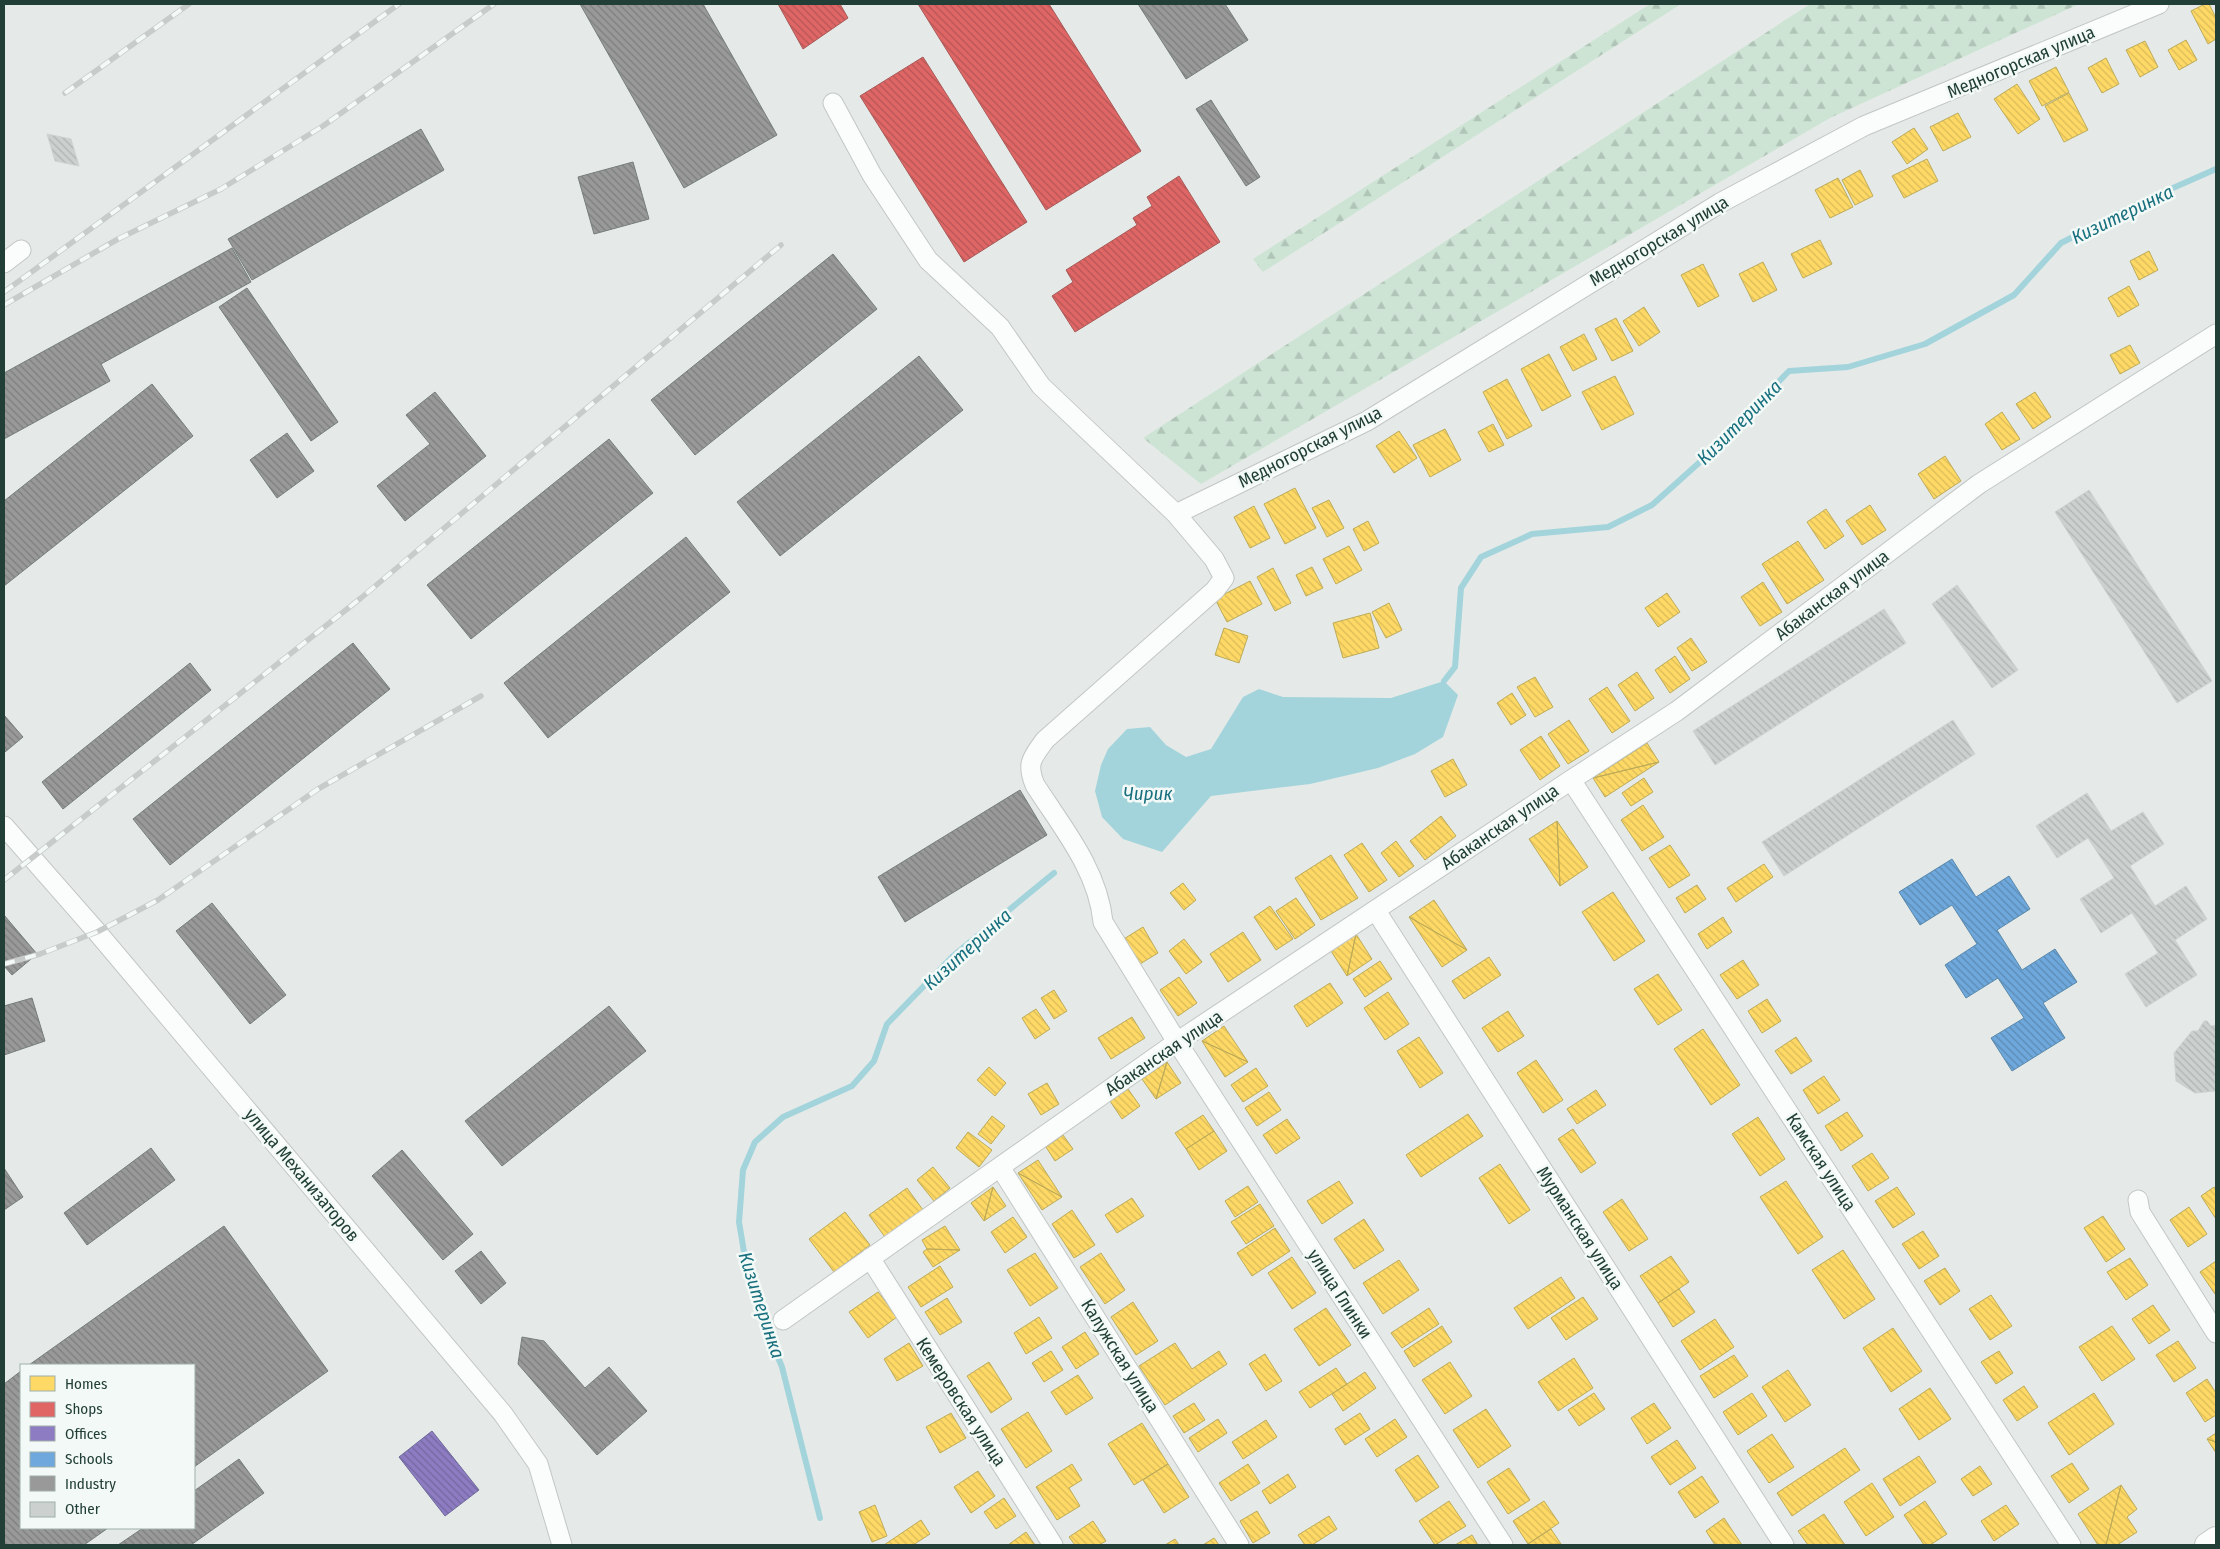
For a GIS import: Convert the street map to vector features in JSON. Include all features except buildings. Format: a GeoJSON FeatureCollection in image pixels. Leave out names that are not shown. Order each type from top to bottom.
{"type":"FeatureCollection","features":[{"type":"Feature","properties":{"kind":"street","name":"Медногорская улица"},"geometry":{"type":"LineString","coordinates":[[1176,514],[1368,420],[1720,203],[1864,126],[2158,4]]}},
{"type":"Feature","properties":{"kind":"street"},"geometry":{"type":"LineString","coordinates":[[833,103],[872,175],[928,260],[1000,327],[1041,386],[1176,514]]}},
{"type":"Feature","properties":{"kind":"street"},"geometry":{"type":"LineString","coordinates":[[4,263],[21,250]]}},
{"type":"Feature","properties":{"kind":"street","name":"Абаканская улица"},"geometry":{"type":"LineString","coordinates":[[783,1320],[1177,1042],[1677,711],[1979,484],[2216,334]]}},
{"type":"Feature","properties":{"kind":"street","name":"улица Глинки"},"geometry":{"type":"LineString","coordinates":[[1176,514],[1214,558],[1224,578],[1215,590],[1045,740],[1030,760],[1030,773],[1035,785],[1090,872],[1101,902],[1103,922],[1177,1042],[1504,1545]]}},
{"type":"Feature","properties":{"kind":"street","name":"Камская улица"},"geometry":{"type":"LineString","coordinates":[[1571,780],[2071,1545]]}},
{"type":"Feature","properties":{"kind":"street","name":"улица Механизаторов"},"geometry":{"type":"LineString","coordinates":[[4,826],[97,932],[504,1414],[538,1464],[562,1545]]}},
{"type":"Feature","properties":{"kind":"street","name":"Мурманская улица"},"geometry":{"type":"LineString","coordinates":[[1376,911],[1784,1545]]}},
{"type":"Feature","properties":{"kind":"street","name":"Калужская улица"},"geometry":{"type":"LineString","coordinates":[[1000,1167],[1239,1545]]}},
{"type":"Feature","properties":{"kind":"street"},"geometry":{"type":"LineString","coordinates":[[2138,1200],[2140,1212],[2216,1333]]}},
{"type":"Feature","properties":{"kind":"street","name":"Кемеровская улица"},"geometry":{"type":"LineString","coordinates":[[870,1258],[1053,1545]]}},
{"type":"Feature","properties":{"kind":"street"},"geometry":{"type":"LineString","coordinates":[[2207,1545],[2216,1539]]}},
{"type":"Feature","properties":{"kind":"green space"},"geometry":{"type":"Polygon","coordinates":[[[1650,4],[1681,4],[1263,272],[1253,259],[1650,4]]]}},
{"type":"Feature","properties":{"kind":"green space"},"geometry":{"type":"Polygon","coordinates":[[[1810,4],[2079,4],[1830,118],[1201,484],[1143,438],[1810,4]]]}},
{"type":"Feature","properties":{"kind":"water","name":"Чирик"},"geometry":{"type":"Polygon","coordinates":[[[1444,681],[1458,695],[1443,737],[1415,754],[1378,768],[1310,784],[1211,796],[1162,852],[1123,839],[1102,817],[1095,791],[1101,765],[1108,749],[1127,729],[1150,727],[1166,745],[1186,757],[1211,749],[1243,697],[1259,689],[1283,697],[1391,698],[1444,681]]]}},
{"type":"Feature","properties":{"kind":"waterway","name":"Кизитеринка"},"geometry":{"type":"LineString","coordinates":[[1444,681],[1455,667],[1461,588],[1481,557],[1532,534],[1608,527],[1652,505],[1710,453],[1789,371],[1848,367],[1925,344],[2014,295],[2061,243],[2148,199],[2216,169]]}},
{"type":"Feature","properties":{"kind":"waterway","name":"Кизитеринка"},"geometry":{"type":"LineString","coordinates":[[820,1518],[782,1367],[763,1321],[746,1264],[739,1222],[743,1170],[755,1142],[783,1117],[852,1086],[874,1061],[887,1024],[953,956],[1054,873]]}},
{"type":"Feature","properties":{"kind":"railway"},"geometry":{"type":"LineString","coordinates":[[65,93],[189,4]]}},
{"type":"Feature","properties":{"kind":"railway"},"geometry":{"type":"LineString","coordinates":[[4,292],[399,4]]}},
{"type":"Feature","properties":{"kind":"railway"},"geometry":{"type":"LineString","coordinates":[[4,305],[118,239],[221,189],[323,126],[494,4]]}},
{"type":"Feature","properties":{"kind":"railway"},"geometry":{"type":"LineString","coordinates":[[4,880],[361,598],[781,245]]}},
{"type":"Feature","properties":{"kind":"railway"},"geometry":{"type":"LineString","coordinates":[[4,964],[40,954],[97,932],[158,900],[318,789],[481,696]]}}]}
